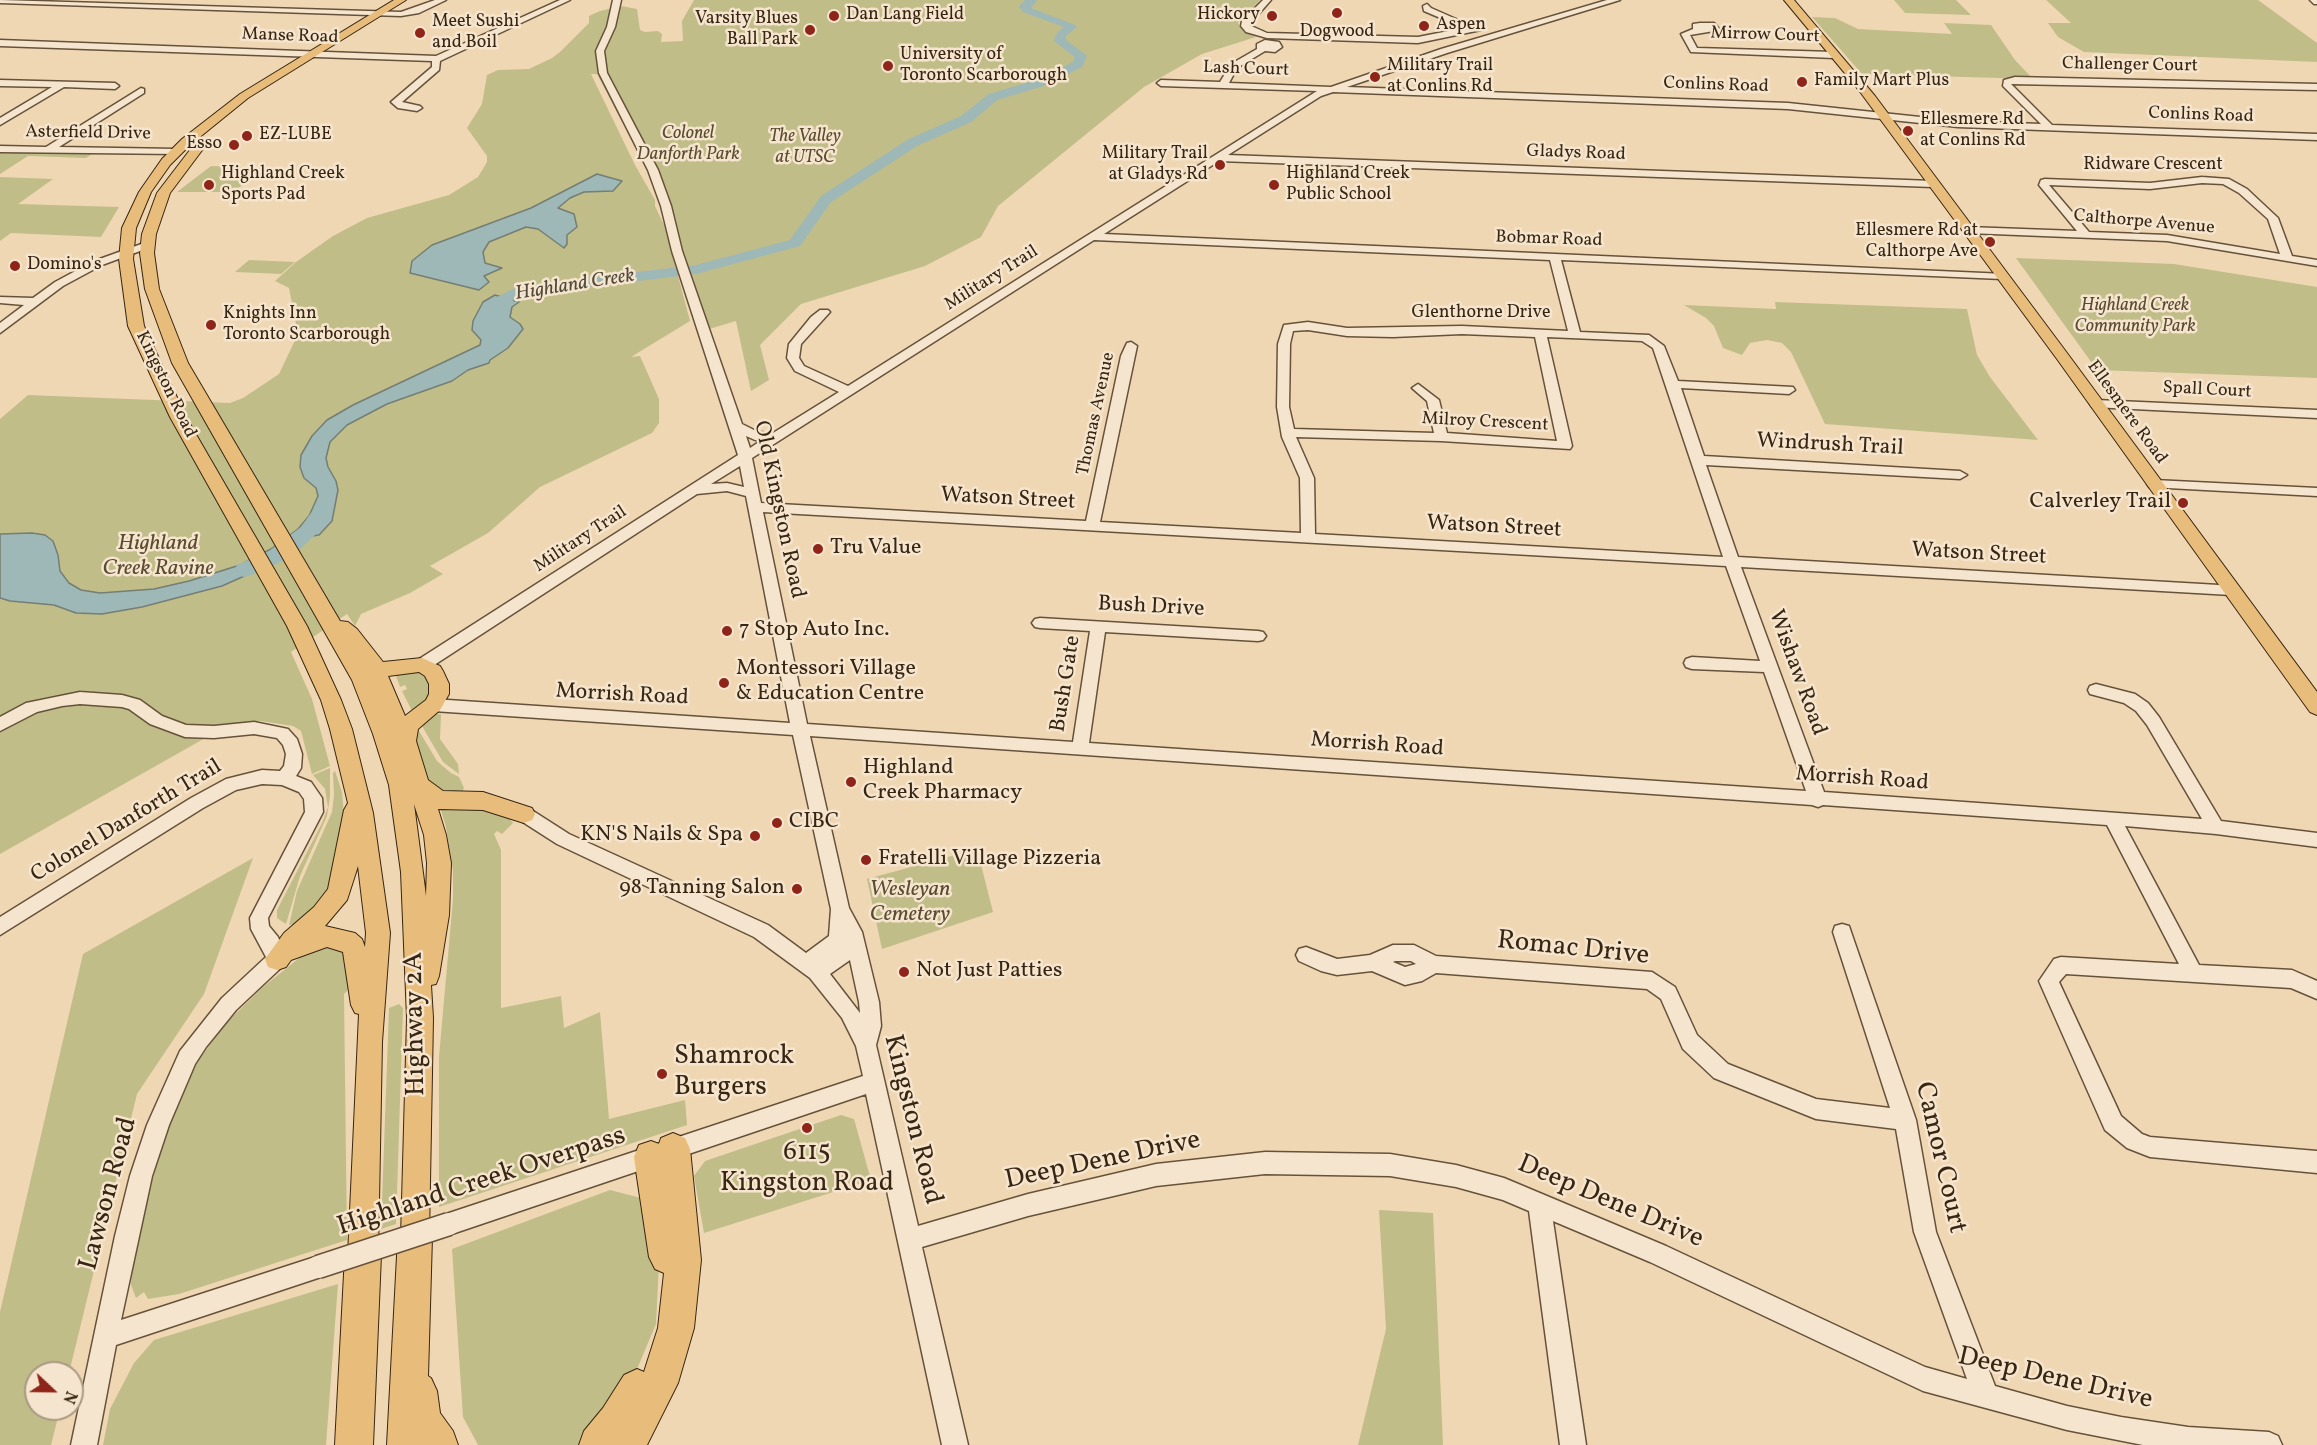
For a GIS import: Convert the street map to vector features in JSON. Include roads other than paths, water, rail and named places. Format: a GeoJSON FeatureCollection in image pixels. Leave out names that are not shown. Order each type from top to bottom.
{"type":"FeatureCollection","features":[{"type":"Feature","properties":{"kind":"highway"},"geometry":{"type":"LineString","coordinates":[[598,1445],[617,1422],[646,1372],[665,1305],[668,1249],[662,1153]]}},
{"type":"Feature","properties":{"kind":"highway"},"geometry":{"type":"LineString","coordinates":[[626,1445],[659,1383],[676,1328],[683,1260],[662,1153]]}},
{"type":"Feature","properties":{"kind":"highway","name":"Highway 2A"},"geometry":{"type":"LineString","coordinates":[[406,1445],[415,1237]]}},
{"type":"Feature","properties":{"kind":"highway","name":"Highway 2A"},"geometry":{"type":"LineString","coordinates":[[354,1445],[363,1255]]}},
{"type":"Feature","properties":{"kind":"highway"},"geometry":{"type":"LineString","coordinates":[[411,1329],[422,1420],[440,1445]]}},
{"type":"Feature","properties":{"kind":"main road","name":"Kingston Road"},"geometry":{"type":"LineString","coordinates":[[357,795],[341,729],[331,700],[297,626],[174,407],[136,326],[126,253],[129,228],[142,199],[176,152],[221,112],[401,0]]}},
{"type":"Feature","properties":{"kind":"main road","name":"Kingston Road"},"geometry":{"type":"LineString","coordinates":[[329,619],[219,433],[176,353],[152,289],[147,245],[164,193],[200,145],[251,102],[417,0]]}},
{"type":"Feature","properties":{"kind":"main road","name":"Ellesmere Road"},"geometry":{"type":"LineString","coordinates":[[1789,0],[1884,116],[1901,143],[2002,276],[2317,707]]}},
{"type":"Feature","properties":{"kind":"main road"},"geometry":{"type":"LineString","coordinates":[[329,619],[350,634],[372,664],[405,741],[430,818],[439,863],[437,915],[420,1018]]}},
{"type":"Feature","properties":{"kind":"main road","name":"Highway 2A"},"geometry":{"type":"LineString","coordinates":[[329,619],[362,681],[384,734],[399,785],[413,872],[420,1018],[415,1237]]}},
{"type":"Feature","properties":{"kind":"main road"},"geometry":{"type":"LineString","coordinates":[[372,664],[381,669],[422,665],[433,671],[439,684],[439,694],[433,705],[408,724],[405,741]]}},
{"type":"Feature","properties":{"kind":"main road"},"geometry":{"type":"LineString","coordinates":[[418,784],[438,800],[483,801],[524,814]]}},
{"type":"Feature","properties":{"kind":"main road"},"geometry":{"type":"LineString","coordinates":[[277,959],[327,909],[339,893],[346,866],[357,795]]}},
{"type":"Feature","properties":{"kind":"main road","name":"Highway 2A"},"geometry":{"type":"LineString","coordinates":[[357,795],[371,869],[378,933],[369,1042],[363,1255]]}},
{"type":"Feature","properties":{"kind":"main road"},"geometry":{"type":"LineString","coordinates":[[277,959],[310,941],[326,936],[346,940],[352,946],[358,962],[369,1042]]}},
{"type":"Feature","properties":{"kind":"street"},"geometry":{"type":"LineString","coordinates":[[0,1],[394,14],[411,13],[442,0]]}},
{"type":"Feature","properties":{"kind":"street","name":"Manse Road"},"geometry":{"type":"LineString","coordinates":[[0,43],[436,59],[566,0]]}},
{"type":"Feature","properties":{"kind":"street","name":"Old Kingston Road"},"geometry":{"type":"LineString","coordinates":[[617,0],[611,27],[600,51],[603,73],[652,170],[666,206],[690,292],[745,458],[800,729],[840,909],[853,932],[869,1002],[871,1026],[866,1045]]}},
{"type":"Feature","properties":{"kind":"street"},"geometry":{"type":"LineString","coordinates":[[1267,0],[1245,22],[1248,30],[1266,35],[1418,40],[1474,28]]}},
{"type":"Feature","properties":{"kind":"street","name":"Military Trail"},"geometry":{"type":"LineString","coordinates":[[422,665],[690,492],[1329,89],[1492,36],[1616,0]]}},
{"type":"Feature","properties":{"kind":"street"},"geometry":{"type":"LineString","coordinates":[[1433,8],[1492,36]]}},
{"type":"Feature","properties":{"kind":"street","name":"Mirrow Court"},"geometry":{"type":"LineString","coordinates":[[1697,30],[1685,34],[1694,50],[1834,55]]}},
{"type":"Feature","properties":{"kind":"street"},"geometry":{"type":"LineString","coordinates":[[1223,86],[1233,66],[1263,49]]}},
{"type":"Feature","properties":{"kind":"street"},"geometry":{"type":"LineString","coordinates":[[417,108],[401,106],[396,102],[436,68],[436,59]]}},
{"type":"Feature","properties":{"kind":"street","name":"Challenger Court"},"geometry":{"type":"LineString","coordinates":[[2050,128],[2006,84],[2007,82],[2027,80],[2317,87]]}},
{"type":"Feature","properties":{"kind":"street"},"geometry":{"type":"LineString","coordinates":[[0,83],[115,86]]}},
{"type":"Feature","properties":{"kind":"street","name":"Lash Court"},"geometry":{"type":"LineString","coordinates":[[1161,83],[1329,89]]}},
{"type":"Feature","properties":{"kind":"street"},"geometry":{"type":"LineString","coordinates":[[0,122],[62,85]]}},
{"type":"Feature","properties":{"kind":"street","name":"Conlins Road"},"geometry":{"type":"LineString","coordinates":[[1329,89],[1788,105],[1958,124],[2317,137]]}},
{"type":"Feature","properties":{"kind":"street"},"geometry":{"type":"LineString","coordinates":[[47,151],[141,91]]}},
{"type":"Feature","properties":{"kind":"street","name":"Asterfield Drive"},"geometry":{"type":"LineString","coordinates":[[0,149],[176,152]]}},
{"type":"Feature","properties":{"kind":"street","name":"Gladys Road"},"geometry":{"type":"LineString","coordinates":[[1218,158],[1933,184]]}},
{"type":"Feature","properties":{"kind":"street","name":"Ridware Crescent"},"geometry":{"type":"LineString","coordinates":[[2085,234],[2047,189],[2045,182],[2150,186],[2202,180],[2225,181],[2243,191],[2273,218],[2288,257]]}},
{"type":"Feature","properties":{"kind":"street","name":"Calthorpe Avenue"},"geometry":{"type":"LineString","coordinates":[[1968,230],[2167,238],[2317,262]]}},
{"type":"Feature","properties":{"kind":"street","name":"Bobmar Road"},"geometry":{"type":"LineString","coordinates":[[1094,237],[2002,276]]}},
{"type":"Feature","properties":{"kind":"street"},"geometry":{"type":"LineString","coordinates":[[0,329],[73,276],[147,245]]}},
{"type":"Feature","properties":{"kind":"street"},"geometry":{"type":"LineString","coordinates":[[1555,257],[1575,334]]}},
{"type":"Feature","properties":{"kind":"street"},"geometry":{"type":"LineString","coordinates":[[0,300],[35,302]]}},
{"type":"Feature","properties":{"kind":"street"},"geometry":{"type":"LineString","coordinates":[[824,312],[815,319],[795,344],[793,358],[799,368],[850,392]]}},
{"type":"Feature","properties":{"kind":"street","name":"Glenthorne Drive"},"geometry":{"type":"LineString","coordinates":[[1308,537],[1307,478],[1289,433],[1283,407],[1284,344],[1288,328],[1308,326],[1347,332],[1393,333],[1462,330],[1645,338],[1658,346],[1732,562]]}},
{"type":"Feature","properties":{"kind":"street","name":"Milroy Crescent"},"geometry":{"type":"LineString","coordinates":[[1289,433],[1441,438],[1565,446],[1540,334]]}},
{"type":"Feature","properties":{"kind":"street","name":"Thomas Avenue"},"geometry":{"type":"LineString","coordinates":[[1092,526],[1131,346]]}},
{"type":"Feature","properties":{"kind":"street"},"geometry":{"type":"LineString","coordinates":[[1672,384],[1789,390]]}},
{"type":"Feature","properties":{"kind":"street"},"geometry":{"type":"LineString","coordinates":[[1418,388],[1433,400],[1441,438]]}},
{"type":"Feature","properties":{"kind":"street","name":"Spall Court"},"geometry":{"type":"LineString","coordinates":[[2096,404],[2317,414]]}},
{"type":"Feature","properties":{"kind":"street"},"geometry":{"type":"LineString","coordinates":[[735,426],[755,436],[778,437]]}},
{"type":"Feature","properties":{"kind":"street","name":"Windrush Trail"},"geometry":{"type":"LineString","coordinates":[[1698,460],[1960,475]]}},
{"type":"Feature","properties":{"kind":"street"},"geometry":{"type":"LineString","coordinates":[[2154,484],[2317,492]]}},
{"type":"Feature","properties":{"kind":"street","name":"Watson Street"},"geometry":{"type":"LineString","coordinates":[[690,492],[727,487],[752,500],[1092,526],[2231,590]]}},
{"type":"Feature","properties":{"kind":"street","name":"Wishaw Road"},"geometry":{"type":"LineString","coordinates":[[1732,562],[1818,800]]}},
{"type":"Feature","properties":{"kind":"street","name":"Bush Drive"},"geometry":{"type":"LineString","coordinates":[[1040,623],[1258,636]]}},
{"type":"Feature","properties":{"kind":"street","name":"Bush Gate"},"geometry":{"type":"LineString","coordinates":[[1080,748],[1098,627]]}},
{"type":"Feature","properties":{"kind":"street"},"geometry":{"type":"LineString","coordinates":[[1692,663],[1770,667]]}},
{"type":"Feature","properties":{"kind":"street"},"geometry":{"type":"LineString","coordinates":[[2096,690],[2129,698],[2142,707],[2216,827]]}},
{"type":"Feature","properties":{"kind":"street"},"geometry":{"type":"LineString","coordinates":[[0,725],[32,707],[62,700],[80,698],[122,701],[134,705],[156,720],[185,731],[214,732],[254,729],[282,733],[291,743],[294,754],[292,768],[284,778]]}},
{"type":"Feature","properties":{"kind":"street","name":"Morrish Road"},"geometry":{"type":"LineString","coordinates":[[433,705],[2112,818],[2216,827],[2317,840]]}},
{"type":"Feature","properties":{"kind":"street","name":"Colonel Danforth Trail"},"geometry":{"type":"LineString","coordinates":[[0,927],[222,788],[262,777],[284,778],[311,792],[314,804],[310,823],[259,918],[260,929],[271,943],[277,959]]}},
{"type":"Feature","properties":{"kind":"street","name":"Kingston Road"},"geometry":{"type":"LineString","coordinates":[[524,814],[563,839],[761,931],[812,967],[849,1012],[866,1045],[955,1445]]}},
{"type":"Feature","properties":{"kind":"street"},"geometry":{"type":"LineString","coordinates":[[2112,818],[2194,974]]}},
{"type":"Feature","properties":{"kind":"street"},"geometry":{"type":"LineString","coordinates":[[812,967],[833,946],[837,938],[840,909]]}},
{"type":"Feature","properties":{"kind":"street"},"geometry":{"type":"LineString","coordinates":[[812,967],[842,955],[850,943],[853,932]]}},
{"type":"Feature","properties":{"kind":"street","name":"Camor Court"},"geometry":{"type":"LineString","coordinates":[[1842,932],[1905,1120],[1923,1225],[1986,1396]]}},
{"type":"Feature","properties":{"kind":"street","name":"Romac Drive"},"geometry":{"type":"LineString","coordinates":[[1306,955],[1321,963],[1337,967],[1372,963],[1405,976],[1415,975],[1433,964],[1652,981],[1668,993],[1690,1042],[1721,1071],[1816,1109],[1905,1120]]}},
{"type":"Feature","properties":{"kind":"street","name":"Lawson Road"},"geometry":{"type":"LineString","coordinates":[[84,1445],[108,1336],[126,1236],[141,1176],[177,1079],[187,1059],[229,1004],[277,959]]}},
{"type":"Feature","properties":{"kind":"street"},"geometry":{"type":"LineString","coordinates":[[2317,990],[2292,979],[2061,965],[2049,981],[2113,1123],[2135,1141],[2150,1147],[2317,1162]]}},
{"type":"Feature","properties":{"kind":"street","name":"Highland Creek Overpass"},"geometry":{"type":"LineString","coordinates":[[108,1336],[873,1082]]}},
{"type":"Feature","properties":{"kind":"street","name":"Deep Dene Drive"},"geometry":{"type":"LineString","coordinates":[[909,1240],[1028,1205],[1156,1175],[1265,1163],[1390,1165],[1456,1176],[1504,1189],[1659,1254],[1923,1379],[2154,1439],[2269,1445]]}},
{"type":"Feature","properties":{"kind":"street"},"geometry":{"type":"LineString","coordinates":[[1539,1204],[1573,1445]]}},
{"type":"Feature","properties":{"kind":"water"},"geometry":{"type":"Polygon","coordinates":[[[597,174],[622,181],[613,191],[584,192],[570,198],[558,208],[574,214],[577,227],[567,235],[567,244],[564,248],[538,229],[526,227],[489,242],[483,252],[485,263],[502,268],[484,276],[489,282],[479,290],[410,273],[412,261],[432,245],[531,208],[597,174]]]}},
{"type":"Feature","properties":{"kind":"water"},"geometry":{"type":"Polygon","coordinates":[[[495,295],[519,302],[512,307],[510,317],[523,329],[508,348],[489,363],[468,370],[452,381],[387,404],[347,425],[330,442],[326,458],[338,490],[332,521],[319,535],[292,542],[272,555],[260,569],[222,586],[142,607],[102,614],[76,613],[54,605],[0,598],[0,534],[45,535],[53,541],[60,571],[69,583],[81,590],[100,593],[154,589],[189,581],[240,565],[271,549],[298,529],[309,516],[318,496],[316,488],[304,478],[300,467],[301,455],[312,436],[327,420],[353,405],[480,345],[481,340],[472,330],[473,321],[483,302],[495,295]]]}},
{"type":"Feature","properties":{"kind":"waterway","name":"Highland Creek"},"geometry":{"type":"LineString","coordinates":[[493,317],[489,313],[493,305],[519,291],[696,269],[795,243],[826,199],[912,143],[966,119],[993,97],[1043,82],[1078,64],[1081,56],[1060,41],[1061,35],[1071,27],[1027,10],[1024,6],[1032,0]]}},
{"type":"Feature","properties":{"kind":"waterway","name":"Highland Creek"},"geometry":{"type":"LineString","coordinates":[[244,570],[276,556],[295,543],[318,517]]}},
{"type":"Feature","properties":{"kind":"place","name":"Dogwood"},"geometry":{"type":"Point","coordinates":[1337,13]}},
{"type":"Feature","properties":{"kind":"place","name":"Dan Lang Field"},"geometry":{"type":"Point","coordinates":[834,16]}},
{"type":"Feature","properties":{"kind":"place","name":"Hickory"},"geometry":{"type":"Point","coordinates":[1272,16]}},
{"type":"Feature","properties":{"kind":"place","name":"Aspen"},"geometry":{"type":"Point","coordinates":[1424,26]}},
{"type":"Feature","properties":{"kind":"place","name":"Varsity Blues Ball Park"},"geometry":{"type":"Point","coordinates":[810,30]}},
{"type":"Feature","properties":{"kind":"place","name":"Meet Sushi and Boil"},"geometry":{"type":"Point","coordinates":[420,33]}},
{"type":"Feature","properties":{"kind":"place","name":"University of Toronto Scarborough"},"geometry":{"type":"Point","coordinates":[888,66]}},
{"type":"Feature","properties":{"kind":"place","name":"Military Trail at Conlins Rd"},"geometry":{"type":"Point","coordinates":[1375,77]}},
{"type":"Feature","properties":{"kind":"place","name":"Family Mart Plus"},"geometry":{"type":"Point","coordinates":[1802,82]}},
{"type":"Feature","properties":{"kind":"place","name":"Ellesmere Rd at Conlins Rd"},"geometry":{"type":"Point","coordinates":[1908,131]}},
{"type":"Feature","properties":{"kind":"place","name":"EZ-LUBE"},"geometry":{"type":"Point","coordinates":[247,136]}},
{"type":"Feature","properties":{"kind":"place","name":"Esso"},"geometry":{"type":"Point","coordinates":[234,145]}},
{"type":"Feature","properties":{"kind":"place","name":"Military Trail at Gladys Rd"},"geometry":{"type":"Point","coordinates":[1220,165]}},
{"type":"Feature","properties":{"kind":"place","name":"Highland Creek Sports Pad"},"geometry":{"type":"Point","coordinates":[209,185]}},
{"type":"Feature","properties":{"kind":"place","name":"Highland Creek Public School"},"geometry":{"type":"Point","coordinates":[1274,185]}},
{"type":"Feature","properties":{"kind":"place","name":"Ellesmere Rd at Calthorpe Ave"},"geometry":{"type":"Point","coordinates":[1990,242]}},
{"type":"Feature","properties":{"kind":"place","name":"Domino's"},"geometry":{"type":"Point","coordinates":[15,266]}},
{"type":"Feature","properties":{"kind":"place","name":"Knights Inn Toronto Scarborough"},"geometry":{"type":"Point","coordinates":[211,325]}},
{"type":"Feature","properties":{"kind":"place","name":"Calverley Trail"},"geometry":{"type":"Point","coordinates":[2183,503]}},
{"type":"Feature","properties":{"kind":"place","name":"Tru Value"},"geometry":{"type":"Point","coordinates":[818,549]}},
{"type":"Feature","properties":{"kind":"place","name":"7 Stop Auto Inc."},"geometry":{"type":"Point","coordinates":[727,631]}},
{"type":"Feature","properties":{"kind":"place","name":"Montessori Village & Education Centre"},"geometry":{"type":"Point","coordinates":[724,683]}},
{"type":"Feature","properties":{"kind":"place","name":"Highland Creek Pharmacy"},"geometry":{"type":"Point","coordinates":[851,782]}},
{"type":"Feature","properties":{"kind":"place","name":"CIBC"},"geometry":{"type":"Point","coordinates":[777,823]}},
{"type":"Feature","properties":{"kind":"place","name":"KN'S Nails & Spa"},"geometry":{"type":"Point","coordinates":[755,836]}},
{"type":"Feature","properties":{"kind":"place","name":"Fratelli Village Pizzeria"},"geometry":{"type":"Point","coordinates":[866,860]}},
{"type":"Feature","properties":{"kind":"place","name":"98 Tanning Salon"},"geometry":{"type":"Point","coordinates":[797,889]}},
{"type":"Feature","properties":{"kind":"place","name":"Not Just Patties"},"geometry":{"type":"Point","coordinates":[904,972]}},
{"type":"Feature","properties":{"kind":"place","name":"Shamrock Burgers"},"geometry":{"type":"Point","coordinates":[662,1074]}},
{"type":"Feature","properties":{"kind":"place","name":"6115 Kingston Road"},"geometry":{"type":"Point","coordinates":[807,1128]}},
{"type":"Feature","properties":{"kind":"park label","name":"Colonel Danforth Park"},"geometry":{"type":"Point","coordinates":[688,145]}},
{"type":"Feature","properties":{"kind":"park label","name":"The Valley at UTSC"},"geometry":{"type":"Point","coordinates":[805,148]}},
{"type":"Feature","properties":{"kind":"park label","name":"Highland Creek Community Park"},"geometry":{"type":"Point","coordinates":[2135,317]}},
{"type":"Feature","properties":{"kind":"park label","name":"Highland Creek Ravine"},"geometry":{"type":"Point","coordinates":[158,558]}},
{"type":"Feature","properties":{"kind":"park label","name":"Wesleyan Cemetery"},"geometry":{"type":"Point","coordinates":[910,904]}}]}
